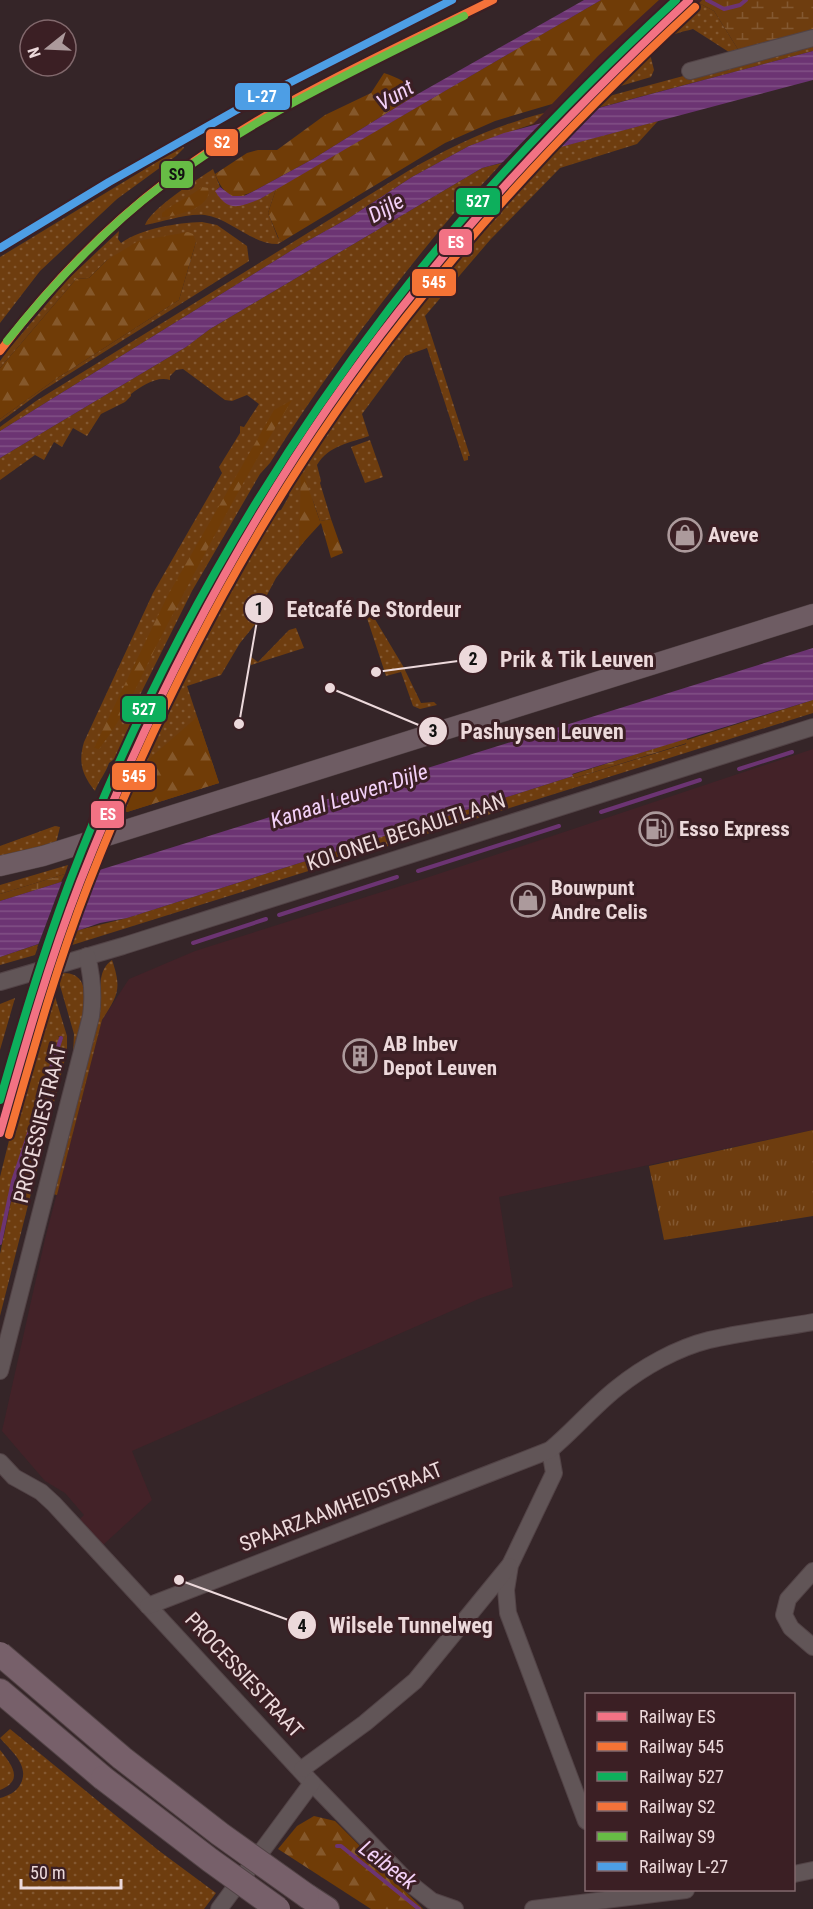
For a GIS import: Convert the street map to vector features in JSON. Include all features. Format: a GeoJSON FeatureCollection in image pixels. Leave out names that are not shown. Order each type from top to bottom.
{"type":"FeatureCollection","features":[{"type":"Feature","properties":{"kind":"highway"},"geometry":{"type":"LineString","coordinates":[[0,1654],[122,1758],[220,1834],[317,1903]]}},
{"type":"Feature","properties":{"kind":"highway"},"geometry":{"type":"LineString","coordinates":[[0,1691],[142,1809],[278,1909]]}},
{"type":"Feature","properties":{"kind":"main road"},"geometry":{"type":"LineString","coordinates":[[0,866],[43,856],[813,614]]}},
{"type":"Feature","properties":{"kind":"street"},"geometry":{"type":"LineString","coordinates":[[690,71],[813,38]]}},
{"type":"Feature","properties":{"kind":"street","name":"KOLONEL BEGAULTLAAN"},"geometry":{"type":"LineString","coordinates":[[4,982],[813,727]]}},
{"type":"Feature","properties":{"kind":"street","name":"PROCESSIESTRAAT"},"geometry":{"type":"LineString","coordinates":[[0,1371],[91,1016],[92,982],[87,956]]}},
{"type":"Feature","properties":{"kind":"street"},"geometry":{"type":"LineString","coordinates":[[219,1909],[307,1776],[415,1681],[510,1565],[554,1473],[550,1450],[615,1390],[633,1376],[666,1358],[708,1340],[813,1322]]}},
{"type":"Feature","properties":{"kind":"street","name":"SPAARZAAMHEIDSTRAAT"},"geometry":{"type":"LineString","coordinates":[[148,1606],[550,1450]]}},
{"type":"Feature","properties":{"kind":"street","name":"PROCESSIESTRAAT"},"geometry":{"type":"LineString","coordinates":[[0,1462],[14,1477],[41,1492],[54,1504],[408,1882],[432,1900],[455,1909]]}},
{"type":"Feature","properties":{"kind":"street"},"geometry":{"type":"LineString","coordinates":[[510,1565],[506,1590],[508,1613],[585,1818]]}},
{"type":"Feature","properties":{"kind":"street"},"geometry":{"type":"LineString","coordinates":[[813,1571],[788,1599],[784,1615],[791,1628],[813,1647]]}},
{"type":"Feature","properties":{"kind":"street"},"geometry":{"type":"LineString","coordinates":[[795,1874],[813,1870]]}},
{"type":"Feature","properties":{"kind":"street"},"geometry":{"type":"LineString","coordinates":[[533,1909],[613,1893],[662,1891]]}},
{"type":"Feature","properties":{"kind":"shaded area"},"geometry":{"type":"Polygon","coordinates":[[[659,0],[702,0],[583,112],[531,126],[598,56],[659,0]]]}},
{"type":"Feature","properties":{"kind":"shaded area"},"geometry":{"type":"Polygon","coordinates":[[[813,749],[813,1130],[499,1197],[513,1287],[481,1298],[132,1451],[152,1500],[103,1545],[80,1519],[84,1515],[65,1493],[45,1481],[2,1431],[45,1239],[102,1020],[129,979],[195,951],[426,878],[813,749]]]}},
{"type":"Feature","properties":{"kind":"green space"},"geometry":{"type":"Polygon","coordinates":[[[601,0],[659,0],[598,56],[552,104],[495,121],[445,143],[283,241],[279,239],[268,213],[276,189],[601,0]]]}},
{"type":"Feature","properties":{"kind":"green space"},"geometry":{"type":"Polygon","coordinates":[[[702,0],[813,0],[813,31],[739,51],[714,11],[699,3],[702,0]]]}},
{"type":"Feature","properties":{"kind":"green space"},"geometry":{"type":"Polygon","coordinates":[[[699,3],[714,11],[739,51],[732,54],[693,29],[680,32],[662,39],[653,48],[650,54],[654,70],[651,77],[607,90],[699,3]]]}},
{"type":"Feature","properties":{"kind":"green space"},"geometry":{"type":"Polygon","coordinates":[[[813,41],[813,51],[586,111],[598,99],[813,41]]]}},
{"type":"Feature","properties":{"kind":"green space"},"geometry":{"type":"Polygon","coordinates":[[[384,73],[406,84],[416,95],[313,159],[254,191],[235,196],[230,195],[222,187],[215,174],[247,153],[258,150],[277,150],[325,115],[371,93],[384,73]]]}},
{"type":"Feature","properties":{"kind":"green space"},"geometry":{"type":"Polygon","coordinates":[[[544,113],[533,124],[469,146],[412,177],[349,218],[302,244],[0,431],[0,427],[36,401],[408,171],[474,138],[507,124],[544,113]]]}},
{"type":"Feature","properties":{"kind":"green space"},"geometry":{"type":"Polygon","coordinates":[[[658,121],[637,144],[560,168],[490,240],[425,316],[470,456],[468,460],[464,461],[427,348],[405,356],[362,414],[369,436],[334,449],[317,465],[331,519],[320,521],[312,498],[319,522],[276,578],[258,612],[262,616],[240,643],[221,675],[187,686],[219,783],[127,812],[121,807],[134,772],[131,771],[161,710],[169,702],[220,604],[273,512],[281,510],[289,496],[288,490],[334,418],[384,348],[493,214],[495,207],[548,150],[658,121]]]}},
{"type":"Feature","properties":{"kind":"green space"},"geometry":{"type":"Polygon","coordinates":[[[183,146],[184,148],[176,156],[117,199],[40,271],[0,323],[0,257],[183,146]]]}},
{"type":"Feature","properties":{"kind":"green space"},"geometry":{"type":"Polygon","coordinates":[[[502,163],[476,191],[470,194],[391,291],[340,359],[270,463],[260,474],[192,591],[129,717],[130,725],[117,757],[109,763],[95,791],[82,768],[81,756],[84,742],[153,593],[222,473],[219,467],[240,433],[240,426],[244,427],[259,404],[247,395],[232,401],[225,400],[183,369],[176,370],[170,376],[170,380],[160,379],[149,383],[131,394],[125,402],[101,414],[87,436],[73,428],[62,447],[54,442],[44,460],[35,455],[0,480],[0,458],[186,347],[210,329],[482,168],[502,163]]]}},
{"type":"Feature","properties":{"kind":"green space"},"geometry":{"type":"Polygon","coordinates":[[[213,169],[220,187],[217,189],[260,199],[276,189],[268,213],[278,238],[283,241],[278,244],[259,240],[224,221],[205,215],[182,216],[145,225],[165,203],[213,169]]]}},
{"type":"Feature","properties":{"kind":"green space"},"geometry":{"type":"Polygon","coordinates":[[[202,187],[208,188],[208,195],[200,206],[184,213],[162,217],[162,213],[167,209],[202,187]]]}},
{"type":"Feature","properties":{"kind":"green space"},"geometry":{"type":"Polygon","coordinates":[[[202,222],[217,225],[247,246],[249,261],[42,391],[0,422],[0,419],[56,379],[179,300],[196,242],[107,260],[89,278],[76,279],[0,368],[0,361],[8,350],[66,281],[119,231],[118,239],[121,243],[160,227],[202,222]]]}},
{"type":"Feature","properties":{"kind":"green space"},"geometry":{"type":"Polygon","coordinates":[[[188,232],[193,234],[196,242],[179,300],[56,379],[0,419],[0,368],[76,279],[89,278],[107,260],[138,241],[188,232]]]}},
{"type":"Feature","properties":{"kind":"green space"},"geometry":{"type":"Polygon","coordinates":[[[292,400],[225,516],[126,707],[99,749],[94,748],[168,595],[274,410],[292,400]]]}},
{"type":"Feature","properties":{"kind":"green space"},"geometry":{"type":"Polygon","coordinates":[[[370,440],[383,477],[365,483],[351,447],[370,440]]]}},
{"type":"Feature","properties":{"kind":"green space"},"geometry":{"type":"Polygon","coordinates":[[[301,468],[320,521],[331,519],[343,553],[331,558],[321,523],[299,547],[301,468]]]}},
{"type":"Feature","properties":{"kind":"green space"},"geometry":{"type":"Polygon","coordinates":[[[370,611],[403,666],[421,703],[434,702],[437,705],[420,709],[413,706],[401,672],[386,676],[367,618],[370,611]]]}},
{"type":"Feature","properties":{"kind":"green space"},"geometry":{"type":"Polygon","coordinates":[[[296,628],[304,648],[251,665],[249,660],[251,657],[258,662],[289,630],[296,628]]]}},
{"type":"Feature","properties":{"kind":"green space"},"geometry":{"type":"Polygon","coordinates":[[[813,700],[813,713],[69,946],[75,931],[127,918],[573,776],[575,778],[686,744],[687,740],[813,700]]]}},
{"type":"Feature","properties":{"kind":"green space"},"geometry":{"type":"Polygon","coordinates":[[[197,717],[219,783],[127,812],[121,807],[134,772],[197,717]]]}},
{"type":"Feature","properties":{"kind":"green space"},"geometry":{"type":"Polygon","coordinates":[[[687,738],[687,743],[575,778],[571,775],[687,738]]]}},
{"type":"Feature","properties":{"kind":"green space"},"geometry":{"type":"Polygon","coordinates":[[[55,826],[60,827],[56,843],[0,858],[0,846],[55,826]]]}},
{"type":"Feature","properties":{"kind":"green space"},"geometry":{"type":"Polygon","coordinates":[[[68,865],[65,874],[0,894],[0,885],[68,865]]]}},
{"type":"Feature","properties":{"kind":"green space"},"geometry":{"type":"Polygon","coordinates":[[[65,874],[61,882],[0,901],[0,894],[65,874]]]}},
{"type":"Feature","properties":{"kind":"green space"},"geometry":{"type":"Polygon","coordinates":[[[39,944],[35,955],[0,965],[0,957],[39,944]]]}},
{"type":"Feature","properties":{"kind":"green space"},"geometry":{"type":"Polygon","coordinates":[[[112,960],[117,978],[117,992],[102,1020],[57,1195],[53,1194],[100,1001],[102,973],[112,960]]]}},
{"type":"Feature","properties":{"kind":"green space"},"geometry":{"type":"Polygon","coordinates":[[[64,973],[75,976],[82,983],[85,993],[83,1020],[73,1054],[74,1034],[57,975],[64,973]]]}},
{"type":"Feature","properties":{"kind":"green space"},"geometry":{"type":"Polygon","coordinates":[[[53,990],[67,1036],[67,1051],[0,1316],[0,1254],[12,1197],[63,1037],[58,1036],[60,1038],[18,1165],[0,1239],[0,1177],[35,1035],[37,1035],[53,990]]]}},
{"type":"Feature","properties":{"kind":"green space"},"geometry":{"type":"Polygon","coordinates":[[[15,998],[0,1050],[0,1004],[15,998]]]}},
{"type":"Feature","properties":{"kind":"green space"},"geometry":{"type":"Polygon","coordinates":[[[813,1130],[813,1216],[664,1240],[649,1166],[813,1130]]]}},
{"type":"Feature","properties":{"kind":"green space"},"geometry":{"type":"Polygon","coordinates":[[[10,1729],[158,1850],[216,1893],[204,1909],[0,1909],[0,1798],[16,1790],[23,1778],[18,1759],[0,1738],[10,1729]]]}},
{"type":"Feature","properties":{"kind":"green space"},"geometry":{"type":"Polygon","coordinates":[[[0,1750],[11,1766],[14,1777],[8,1786],[0,1790],[0,1750]]]}},
{"type":"Feature","properties":{"kind":"green space"},"geometry":{"type":"Polygon","coordinates":[[[314,1816],[335,1821],[423,1909],[371,1909],[278,1849],[297,1826],[314,1816]]]}},
{"type":"Feature","properties":{"kind":"water"},"geometry":{"type":"Polygon","coordinates":[[[584,0],[601,0],[260,199],[235,206],[225,203],[215,191],[220,187],[232,196],[244,196],[254,191],[313,159],[416,95],[584,0]]]}},
{"type":"Feature","properties":{"kind":"water","name":"Dijle"},"geometry":{"type":"Polygon","coordinates":[[[813,51],[813,80],[482,168],[210,329],[186,347],[0,458],[0,431],[302,244],[349,218],[412,177],[469,146],[504,133],[813,51]]]}},
{"type":"Feature","properties":{"kind":"water","name":"Kanaal Leuven-Dijle"},"geometry":{"type":"Polygon","coordinates":[[[813,648],[813,700],[572,774],[573,776],[127,918],[100,923],[0,957],[0,901],[813,648]]]}},
{"type":"Feature","properties":{"kind":"pier"},"geometry":{"type":"Polygon","coordinates":[[[590,107],[544,154],[498,167],[545,119],[590,107]]]}},
{"type":"Feature","properties":{"kind":"pier"},"geometry":{"type":"Polygon","coordinates":[[[98,868],[73,935],[37,948],[63,879],[98,868]]]}},
{"type":"Feature","properties":{"kind":"waterway","name":"Vunt"},"geometry":{"type":"LineString","coordinates":[[707,0],[724,9],[740,5],[746,0]]}},
{"type":"Feature","properties":{"kind":"waterway"},"geometry":{"type":"LineString","coordinates":[[739,769],[792,752]]}},
{"type":"Feature","properties":{"kind":"waterway"},"geometry":{"type":"LineString","coordinates":[[601,812],[700,780]]}},
{"type":"Feature","properties":{"kind":"waterway"},"geometry":{"type":"LineString","coordinates":[[418,871],[559,826]]}},
{"type":"Feature","properties":{"kind":"waterway"},"geometry":{"type":"LineString","coordinates":[[279,915],[397,877]]}},
{"type":"Feature","properties":{"kind":"waterway"},"geometry":{"type":"LineString","coordinates":[[193,943],[266,919]]}},
{"type":"Feature","properties":{"kind":"waterway"},"geometry":{"type":"LineString","coordinates":[[0,1243],[13,1181],[61,1038]]}},
{"type":"Feature","properties":{"kind":"waterway","name":"Leibeek"},"geometry":{"type":"LineString","coordinates":[[337,1846],[341,1846],[419,1909]]}},
{"type":"Feature","properties":{"kind":"rail line","name":"L-27"},"geometry":{"type":"LineString","coordinates":[[0,248],[109,182],[240,108],[452,0]]}},
{"type":"Feature","properties":{"kind":"rail line","name":"S2"},"geometry":{"type":"LineString","coordinates":[[0,351],[58,281],[99,238],[168,180],[245,128],[326,82],[493,0]]}},
{"type":"Feature","properties":{"kind":"rail line","name":"527"},"geometry":{"type":"LineString","coordinates":[[0,1100],[51,935],[101,805],[170,655],[251,512],[341,374],[390,308],[456,226],[526,148],[676,0]]}},
{"type":"Feature","properties":{"kind":"rail line","name":"ES"},"geometry":{"type":"LineString","coordinates":[[0,1133],[57,944],[111,806],[180,657],[260,514],[303,444],[350,377],[432,269],[575,111],[689,0]]}},
{"type":"Feature","properties":{"kind":"rail line","name":"545"},"geometry":{"type":"LineString","coordinates":[[9,1135],[66,947],[88,885],[119,810],[188,661],[267,518],[357,382],[439,275],[581,118],[695,7]]}},
{"type":"Feature","properties":{"kind":"rail line","name":"S9"},"geometry":{"type":"LineString","coordinates":[[7,341],[42,299],[99,239],[161,186],[196,161],[309,94],[464,16]]}},
{"type":"Feature","properties":{"kind":"place","name":"Aveve"},"geometry":{"type":"Point","coordinates":[685,535]}},
{"type":"Feature","properties":{"kind":"place","name":"Prik & Tik Leuven"},"geometry":{"type":"Point","coordinates":[376,672]}},
{"type":"Feature","properties":{"kind":"place","name":"Pashuysen Leuven"},"geometry":{"type":"Point","coordinates":[330,688]}},
{"type":"Feature","properties":{"kind":"place","name":"Eetcafé De Stordeur"},"geometry":{"type":"Point","coordinates":[239,724]}},
{"type":"Feature","properties":{"kind":"place","name":"Esso Express"},"geometry":{"type":"Point","coordinates":[656,829]}},
{"type":"Feature","properties":{"kind":"place","name":"Bouwpunt Andre Celis"},"geometry":{"type":"Point","coordinates":[528,900]}},
{"type":"Feature","properties":{"kind":"place","name":"AB Inbev Depot Leuven"},"geometry":{"type":"Point","coordinates":[360,1056]}},
{"type":"Feature","properties":{"kind":"place","name":"Wilsele Tunnelweg"},"geometry":{"type":"Point","coordinates":[179,1580]}}]}
